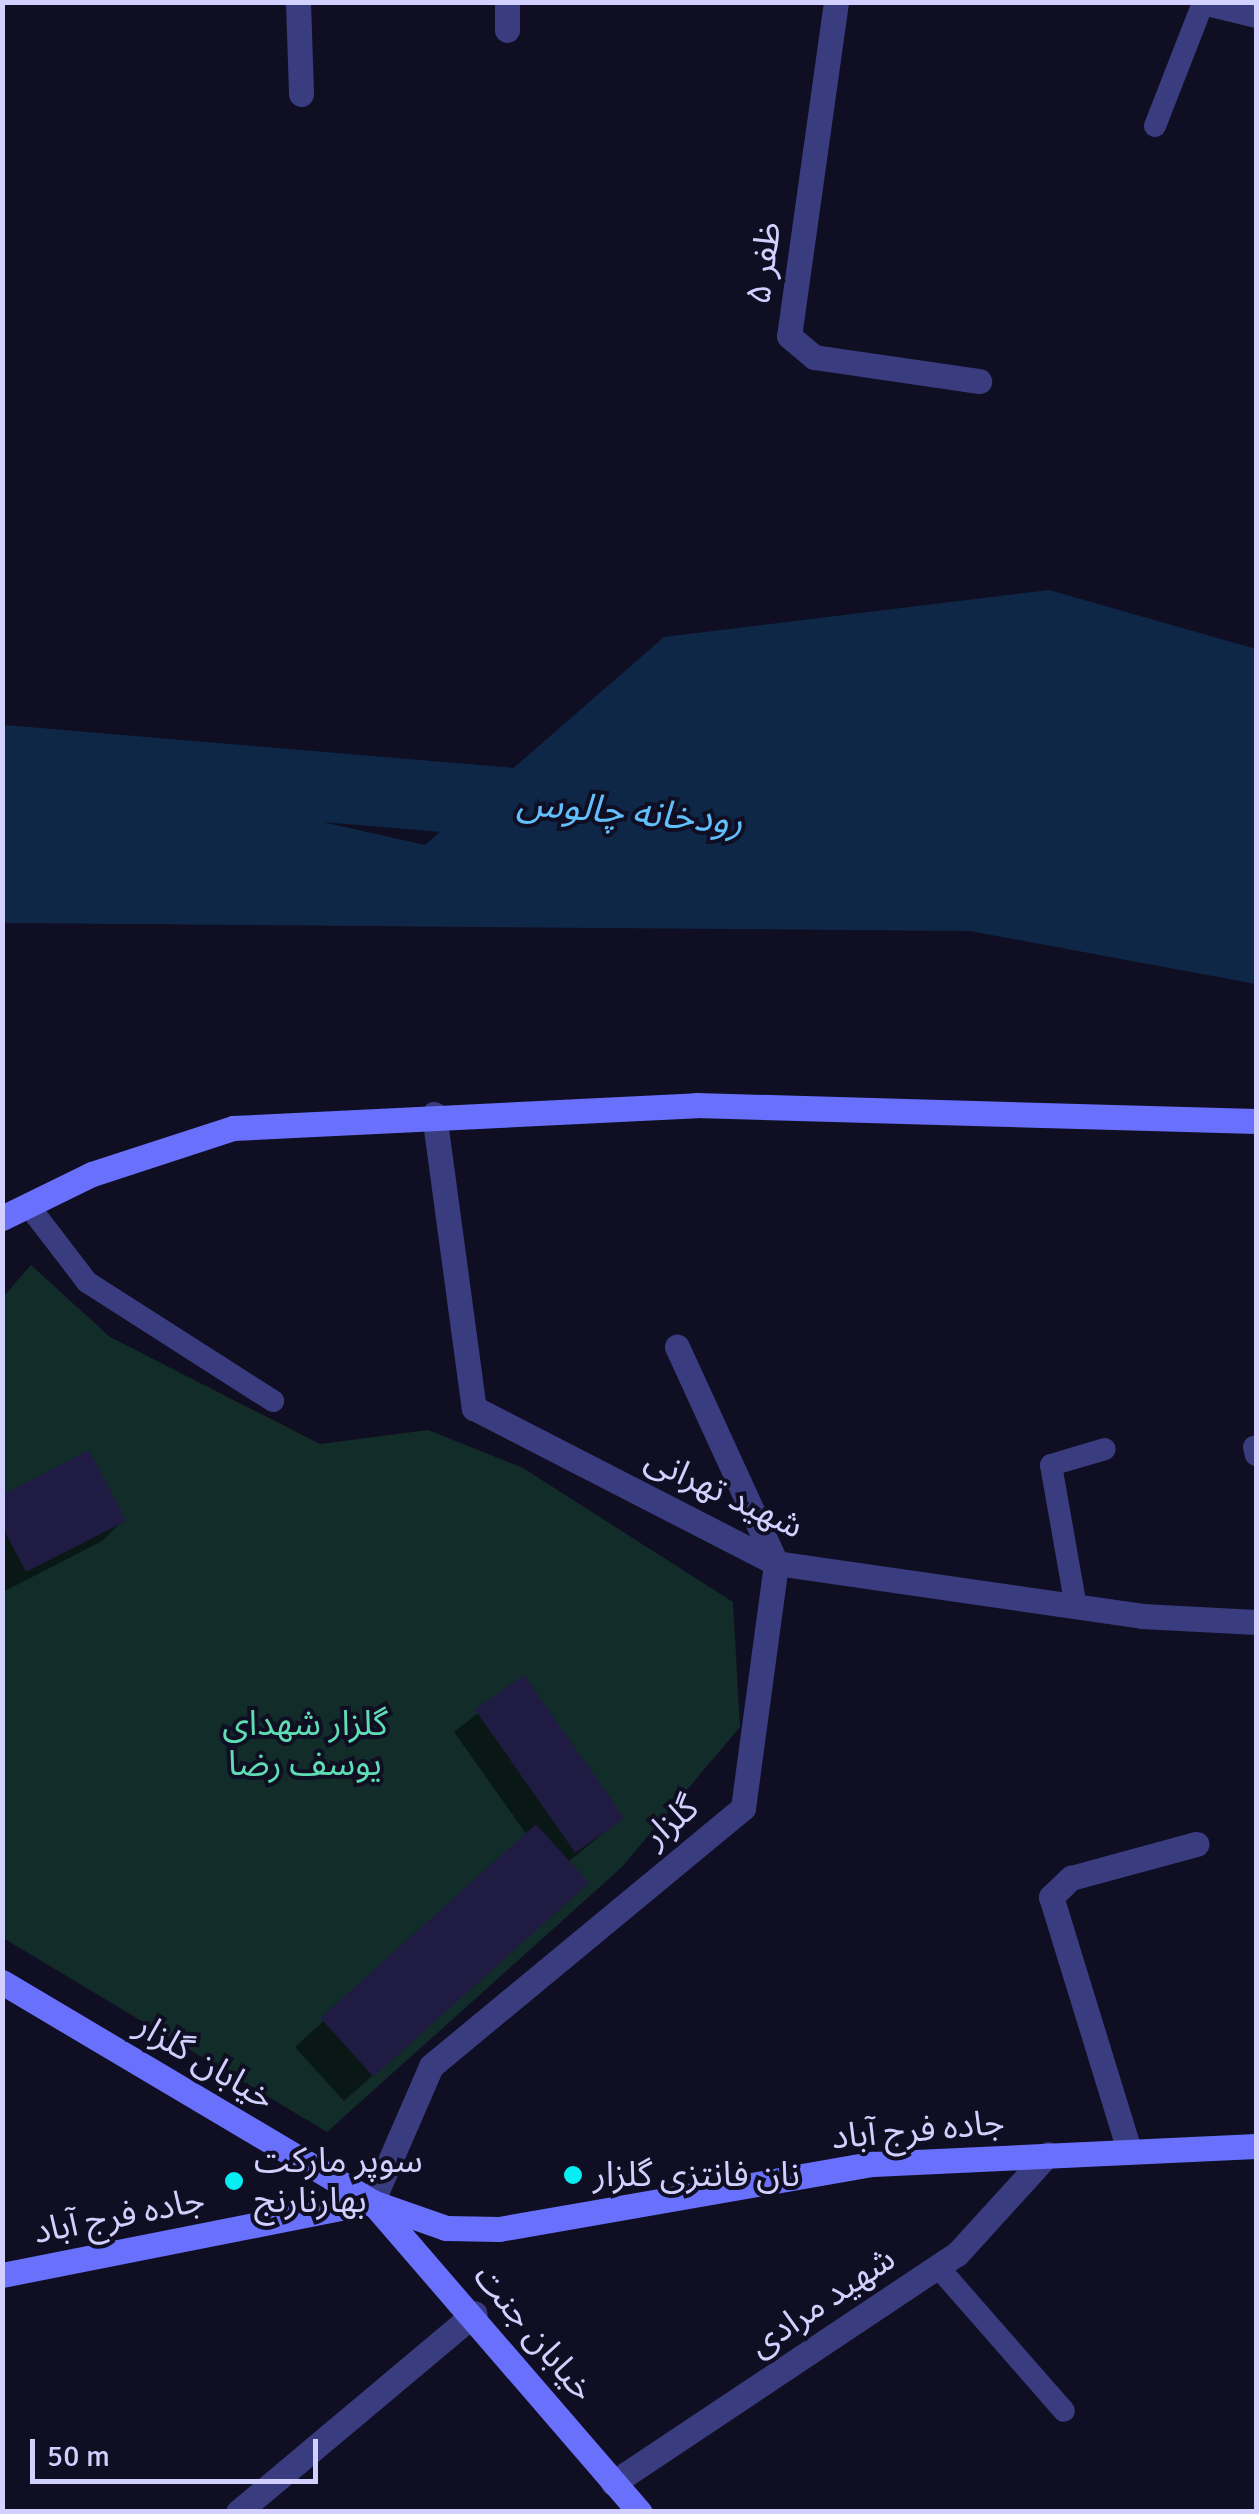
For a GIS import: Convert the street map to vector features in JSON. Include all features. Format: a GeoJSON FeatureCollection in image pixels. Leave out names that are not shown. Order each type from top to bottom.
{"type":"FeatureCollection","features":[{"type":"Feature","properties":{"kind":"street"},"geometry":{"type":"LineString","coordinates":[[298,2],[301,94]]}},
{"type":"Feature","properties":{"kind":"street"},"geometry":{"type":"LineString","coordinates":[[507,2],[507,30]]}},
{"type":"Feature","properties":{"kind":"street","name":"ظفر ۵"},"geometry":{"type":"LineString","coordinates":[[836,2],[789,336],[814,357],[979,381]]}},
{"type":"Feature","properties":{"kind":"street"},"geometry":{"type":"LineString","coordinates":[[1203,2],[1256,14]]}},
{"type":"Feature","properties":{"kind":"street"},"geometry":{"type":"LineString","coordinates":[[2,1218],[92,1174],[233,1128],[434,1114],[696,1105],[1256,1121]]}},
{"type":"Feature","properties":{"kind":"street","name":"شهید تهرانی"},"geometry":{"type":"LineString","coordinates":[[434,1114],[474,1408],[776,1564],[1076,1607],[1256,1622]]}},
{"type":"Feature","properties":{"kind":"street"},"geometry":{"type":"LineString","coordinates":[[677,1347],[776,1564]]}},
{"type":"Feature","properties":{"kind":"street","name":"گلزار"},"geometry":{"type":"LineString","coordinates":[[372,2202],[431,2066],[742,1808],[776,1564]]}},
{"type":"Feature","properties":{"kind":"street"},"geometry":{"type":"LineString","coordinates":[[1129,2150],[1051,1897],[1071,1878],[1196,1844]]}},
{"type":"Feature","properties":{"kind":"street","name":"خیابان گلزار"},"geometry":{"type":"LineString","coordinates":[[2,1982],[372,2202]]}},
{"type":"Feature","properties":{"kind":"street","name":"جاده فرج آباد"},"geometry":{"type":"LineString","coordinates":[[2,2275],[372,2202],[446,2228],[499,2230],[873,2164],[1256,2146]]}},
{"type":"Feature","properties":{"kind":"street","name":"شهید مرادی"},"geometry":{"type":"LineString","coordinates":[[613,2484],[938,2267],[1048,2154]]}},
{"type":"Feature","properties":{"kind":"street","name":"خیابان جنت"},"geometry":{"type":"LineString","coordinates":[[372,2202],[475,2313],[640,2512]]}},
{"type":"Feature","properties":{"kind":"street"},"geometry":{"type":"LineString","coordinates":[[238,2512],[475,2313]]}},
{"type":"Feature","properties":{"kind":"lane"},"geometry":{"type":"LineString","coordinates":[[1155,126],[1203,2]]}},
{"type":"Feature","properties":{"kind":"lane"},"geometry":{"type":"LineString","coordinates":[[28,1205],[87,1282],[273,1401]]}},
{"type":"Feature","properties":{"kind":"lane"},"geometry":{"type":"LineString","coordinates":[[1076,1607],[1052,1465],[1105,1449]]}},
{"type":"Feature","properties":{"kind":"lane"},"geometry":{"type":"LineString","coordinates":[[938,2267],[1064,2412]]}},
{"type":"Feature","properties":{"kind":"green space","name":"گلزار شهدای یوسف رضا"},"geometry":{"type":"Polygon","coordinates":[[[31,1265],[110,1337],[320,1444],[428,1430],[523,1468],[733,1602],[740,1727],[621,1868],[327,2132],[3,1938],[2,1298],[31,1265]]]}},
{"type":"Feature","properties":{"kind":"water"},"geometry":{"type":"Polygon","coordinates":[[[1049,590],[1256,649],[1256,984],[970,931],[3,923],[3,750],[425,845],[664,637],[1049,590]]]}},
{"type":"Feature","properties":{"kind":"building"},"geometry":{"type":"Polygon","coordinates":[[[89,1450],[126,1521],[26,1572],[2,1526],[2,1495],[89,1450]]]}},
{"type":"Feature","properties":{"kind":"building"},"geometry":{"type":"Polygon","coordinates":[[[524,1675],[624,1818],[575,1853],[475,1709],[524,1675]]]}},
{"type":"Feature","properties":{"kind":"building"},"geometry":{"type":"Polygon","coordinates":[[[536,1824],[589,1883],[373,2077],[320,2018],[536,1824]]]}},
{"type":"Feature","properties":{"kind":"waterway","name":"رودخانه چالوس"},"geometry":{"type":"LineString","coordinates":[[2,760],[572,808]]}},
{"type":"Feature","properties":{"kind":"place","name":"نان فانتزی گلزار"},"geometry":{"type":"Point","coordinates":[573,2175]}},
{"type":"Feature","properties":{"kind":"place","name":"سوپر مارکت بهارنارنج"},"geometry":{"type":"Point","coordinates":[234,2181]}}]}
